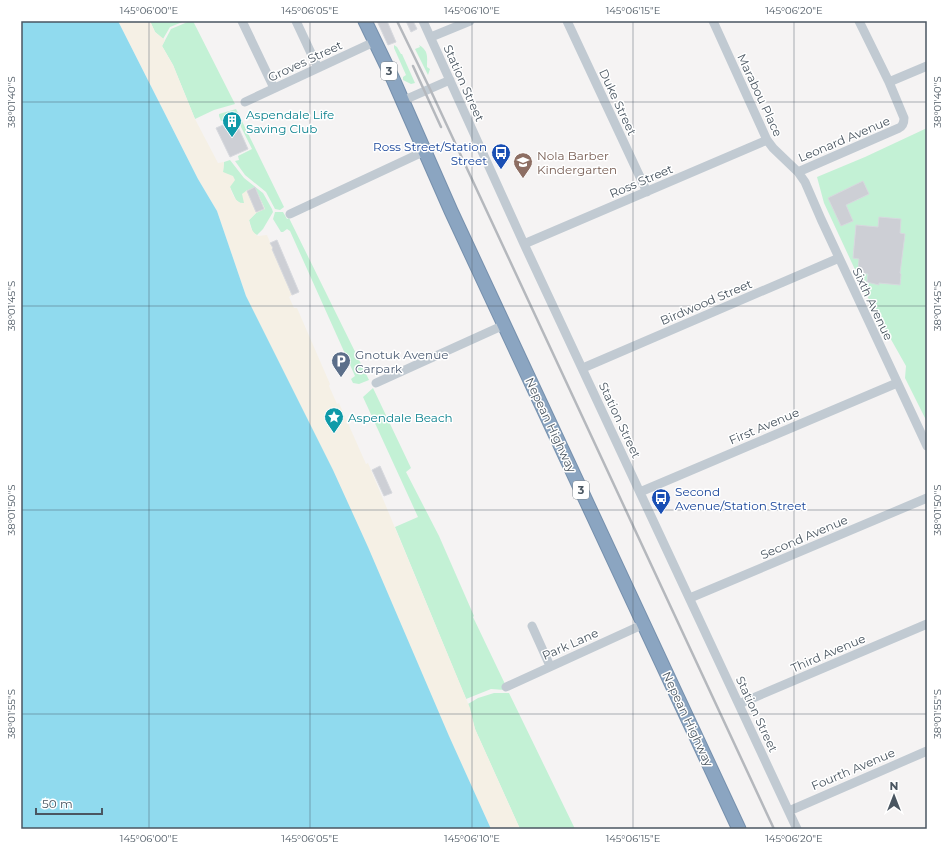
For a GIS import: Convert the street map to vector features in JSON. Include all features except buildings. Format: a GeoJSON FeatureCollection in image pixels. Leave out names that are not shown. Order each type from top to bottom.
{"type":"FeatureCollection","features":[{"type":"Feature","properties":{"kind":"highway","name":"Nepean Highway"},"geometry":{"type":"LineString","coordinates":[[365,21],[504,325],[739,829]]}},
{"type":"Feature","properties":{"kind":"street"},"geometry":{"type":"LineString","coordinates":[[242,21],[274,88]]}},
{"type":"Feature","properties":{"kind":"street"},"geometry":{"type":"LineString","coordinates":[[296,21],[318,68]]}},
{"type":"Feature","properties":{"kind":"street","name":"Station Street"},"geometry":{"type":"LineString","coordinates":[[423,21],[524,244],[797,829]]}},
{"type":"Feature","properties":{"kind":"street"},"geometry":{"type":"LineString","coordinates":[[431,37],[470,21]]}},
{"type":"Feature","properties":{"kind":"street","name":"Duke Street"},"geometry":{"type":"LineString","coordinates":[[567,21],[647,192]]}},
{"type":"Feature","properties":{"kind":"street","name":"Marabou Place"},"geometry":{"type":"LineString","coordinates":[[713,21],[767,140],[798,172]]}},
{"type":"Feature","properties":{"kind":"street"},"geometry":{"type":"LineString","coordinates":[[859,21],[889,82],[927,66]]}},
{"type":"Feature","properties":{"kind":"street","name":"Groves Street"},"geometry":{"type":"LineString","coordinates":[[245,102],[374,42]]}},
{"type":"Feature","properties":{"kind":"street"},"geometry":{"type":"LineString","coordinates":[[402,101],[450,80]]}},
{"type":"Feature","properties":{"kind":"street","name":"Leonard Avenue"},"geometry":{"type":"LineString","coordinates":[[798,172],[902,126],[904,118],[889,82]]}},
{"type":"Feature","properties":{"kind":"street","name":"Ross Street"},"geometry":{"type":"LineString","coordinates":[[524,244],[767,140]]}},
{"type":"Feature","properties":{"kind":"street"},"geometry":{"type":"LineString","coordinates":[[290,214],[425,151]]}},
{"type":"Feature","properties":{"kind":"street","name":"Sixth Avenue"},"geometry":{"type":"LineString","coordinates":[[798,172],[805,182],[927,446]]}},
{"type":"Feature","properties":{"kind":"street","name":"Birdwood Street"},"geometry":{"type":"LineString","coordinates":[[582,368],[839,258]]}},
{"type":"Feature","properties":{"kind":"street"},"geometry":{"type":"LineString","coordinates":[[376,383],[504,325]]}},
{"type":"Feature","properties":{"kind":"street","name":"First Avenue"},"geometry":{"type":"LineString","coordinates":[[640,492],[897,383]]}},
{"type":"Feature","properties":{"kind":"street","name":"Second Avenue"},"geometry":{"type":"LineString","coordinates":[[690,598],[927,498]]}},
{"type":"Feature","properties":{"kind":"street","name":"Park Lane"},"geometry":{"type":"LineString","coordinates":[[506,687],[644,624]]}},
{"type":"Feature","properties":{"kind":"street","name":"Third Avenue"},"geometry":{"type":"LineString","coordinates":[[739,704],[927,624]]}},
{"type":"Feature","properties":{"kind":"street"},"geometry":{"type":"LineString","coordinates":[[532,626],[550,666]]}},
{"type":"Feature","properties":{"kind":"street","name":"Fourth Avenue"},"geometry":{"type":"LineString","coordinates":[[789,811],[927,751]]}},
{"type":"Feature","properties":{"kind":"green space"},"geometry":{"type":"Polygon","coordinates":[[[150,21],[185,21],[170,27],[163,39],[155,32],[150,21]]]}},
{"type":"Feature","properties":{"kind":"green space"},"geometry":{"type":"Polygon","coordinates":[[[193,21],[235,104],[214,110],[195,119],[173,65],[162,46],[171,29],[193,21]]]}},
{"type":"Feature","properties":{"kind":"green space"},"geometry":{"type":"Polygon","coordinates":[[[394,45],[402,54],[415,83],[411,84],[403,80],[403,77],[406,75],[394,45]]]}},
{"type":"Feature","properties":{"kind":"green space"},"geometry":{"type":"Polygon","coordinates":[[[419,45],[427,54],[427,67],[430,69],[428,75],[415,49],[420,47],[419,45]]]}},
{"type":"Feature","properties":{"kind":"green space"},"geometry":{"type":"Polygon","coordinates":[[[236,109],[284,207],[280,210],[275,209],[266,192],[245,175],[235,161],[239,160],[238,156],[252,149],[235,115],[221,121],[219,114],[236,109]]]}},
{"type":"Feature","properties":{"kind":"green space"},"geometry":{"type":"Polygon","coordinates":[[[927,128],[927,422],[905,378],[906,366],[871,304],[824,203],[817,177],[865,157],[927,128]]]}},
{"type":"Feature","properties":{"kind":"green space"},"geometry":{"type":"Polygon","coordinates":[[[230,160],[244,178],[263,193],[272,209],[273,212],[263,229],[257,235],[253,233],[249,220],[256,213],[255,187],[246,191],[244,203],[240,203],[236,200],[223,172],[224,162],[230,160]]]}},
{"type":"Feature","properties":{"kind":"green space"},"geometry":{"type":"Polygon","coordinates":[[[275,212],[283,212],[287,219],[289,218],[369,380],[359,384],[353,383],[351,379],[355,376],[290,231],[287,229],[281,232],[273,219],[275,212]]]}},
{"type":"Feature","properties":{"kind":"green space"},"geometry":{"type":"Polygon","coordinates":[[[373,388],[411,468],[406,472],[439,536],[474,616],[473,617],[505,684],[505,690],[491,689],[466,699],[395,527],[418,517],[363,397],[373,388]]]}},
{"type":"Feature","properties":{"kind":"green space"},"geometry":{"type":"Polygon","coordinates":[[[494,693],[509,693],[575,829],[520,829],[475,729],[468,704],[478,698],[494,693]]]}},
{"type":"Feature","properties":{"kind":"sand","name":"Aspendale Beach"},"geometry":{"type":"Polygon","coordinates":[[[118,21],[150,21],[155,32],[165,40],[162,46],[173,65],[195,119],[218,163],[224,162],[223,172],[233,176],[235,180],[230,187],[235,198],[239,202],[244,203],[242,194],[255,187],[265,209],[256,213],[249,220],[251,227],[254,233],[258,236],[267,235],[292,295],[289,297],[294,308],[297,308],[330,384],[329,386],[337,404],[339,403],[366,464],[368,463],[470,708],[475,729],[520,829],[491,829],[246,296],[217,211],[198,179],[118,21]]]}},
{"type":"Feature","properties":{"kind":"water"},"geometry":{"type":"Polygon","coordinates":[[[21,21],[118,21],[198,179],[217,211],[246,296],[333,470],[491,829],[21,829],[21,21]]]}},
{"type":"Feature","properties":{"kind":"railway"},"geometry":{"type":"LineString","coordinates":[[397,21],[774,829]]}},
{"type":"Feature","properties":{"kind":"railway"},"geometry":{"type":"LineString","coordinates":[[413,66],[441,127]]}},
{"type":"Feature","properties":{"kind":"place","name":"Aspendale Life Saving Club"},"geometry":{"type":"Point","coordinates":[232,138]}},
{"type":"Feature","properties":{"kind":"place","name":"Ross Street/Station Street"},"geometry":{"type":"Point","coordinates":[501,170]}},
{"type":"Feature","properties":{"kind":"place","name":"Nola Barber Kindergarten"},"geometry":{"type":"Point","coordinates":[523,179]}},
{"type":"Feature","properties":{"kind":"place","name":"Gnotuk Avenue Carpark"},"geometry":{"type":"Point","coordinates":[341,378]}},
{"type":"Feature","properties":{"kind":"place","name":"Aspendale Beach"},"geometry":{"type":"Point","coordinates":[334,434]}},
{"type":"Feature","properties":{"kind":"place","name":"Second Avenue/Station Street"},"geometry":{"type":"Point","coordinates":[661,515]}}]}
